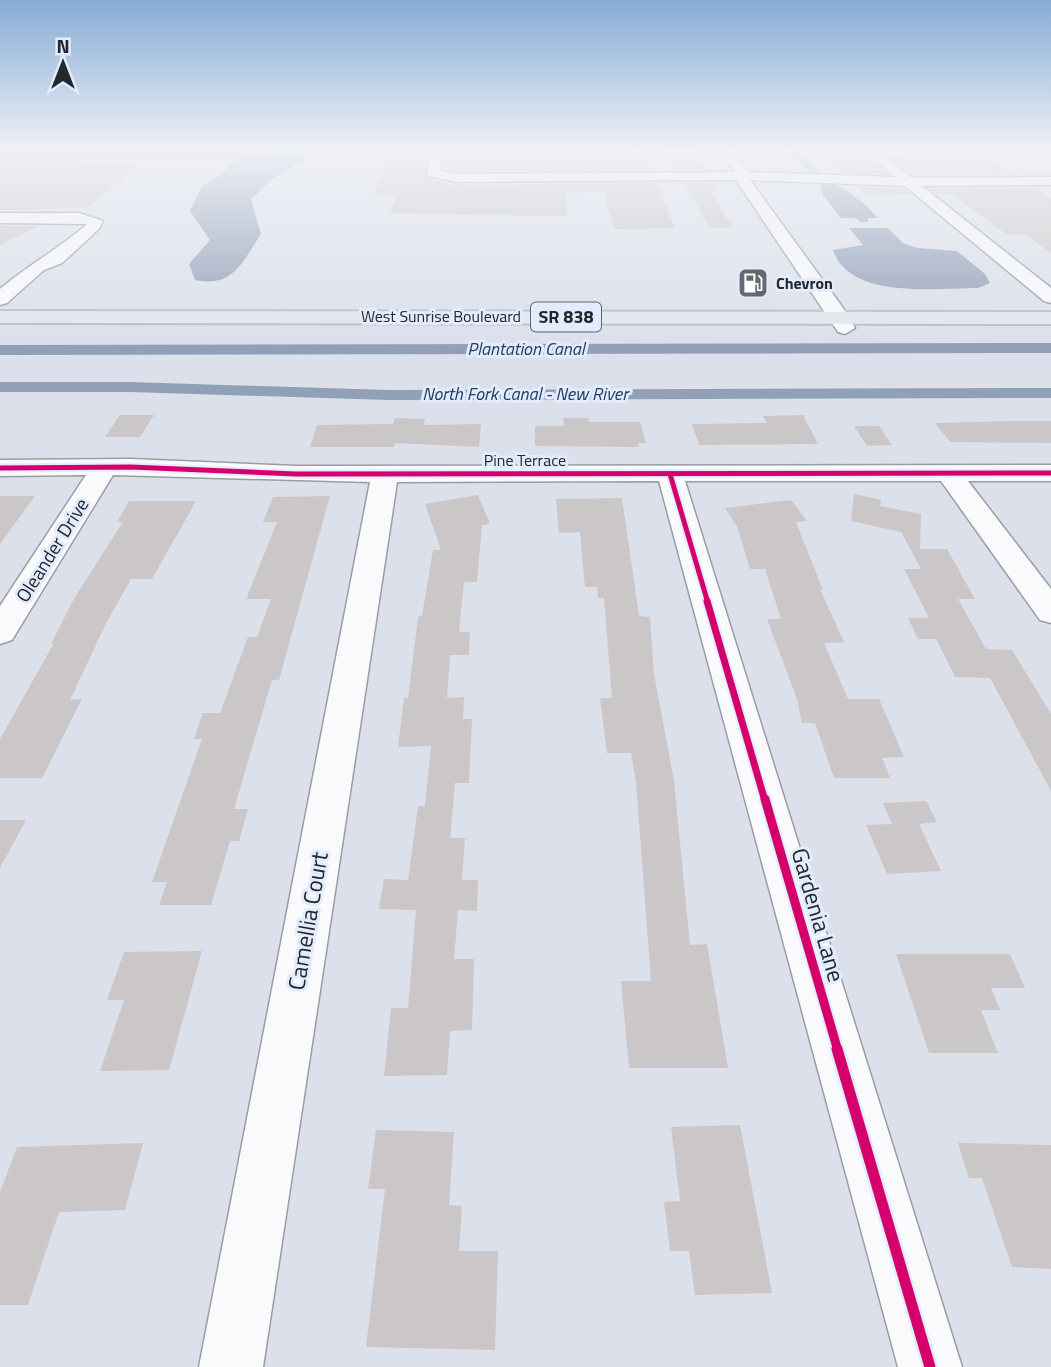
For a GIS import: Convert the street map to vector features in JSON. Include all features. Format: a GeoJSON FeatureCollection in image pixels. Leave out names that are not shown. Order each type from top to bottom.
{"type":"FeatureCollection","features":[{"type":"Feature","properties":{"kind":"highway","name":"West Sunrise Boulevard"},"geometry":{"type":"LineString","coordinates":[[0,319],[20,322],[131,321],[164,316],[429,317],[842,322],[1051,331]]}},
{"type":"Feature","properties":{"kind":"highway"},"geometry":{"type":"LineString","coordinates":[[317,332],[379,322],[410,322],[429,317]]}},
{"type":"Feature","properties":{"kind":"highway","name":"West Sunrise Boulevard"},"geometry":{"type":"LineString","coordinates":[[0,319],[317,332],[1051,318]]}},
{"type":"Feature","properties":{"kind":"street"},"geometry":{"type":"LineString","coordinates":[[767,213],[822,288],[842,322]]}},
{"type":"Feature","properties":{"kind":"street"},"geometry":{"type":"LineString","coordinates":[[947,213],[1051,297]]}},
{"type":"Feature","properties":{"kind":"street"},"geometry":{"type":"LineString","coordinates":[[0,218],[79,218],[95,221],[94,226],[56,259],[59,266],[0,319]]}},
{"type":"Feature","properties":{"kind":"street","name":"Pine Terrace"},"geometry":{"type":"LineString","coordinates":[[0,468],[104,468],[244,474],[1051,472]]}},
{"type":"Feature","properties":{"kind":"street","name":"Oleander Drive"},"geometry":{"type":"LineString","coordinates":[[0,632],[104,468]]}},
{"type":"Feature","properties":{"kind":"street"},"geometry":{"type":"LineString","coordinates":[[948,473],[1051,612]]}},
{"type":"Feature","properties":{"kind":"street","name":"Camellia Court"},"geometry":{"type":"LineString","coordinates":[[231,1367],[385,474]]}},
{"type":"Feature","properties":{"kind":"street","name":"Gardenia Lane"},"geometry":{"type":"LineString","coordinates":[[670,474],[930,1367]]}},
{"type":"Feature","properties":{"kind":"water"},"geometry":{"type":"Polygon","coordinates":[[[191,213],[255,213],[261,234],[242,263],[228,276],[219,280],[195,280],[189,264],[210,240],[191,213]]]}},
{"type":"Feature","properties":{"kind":"water"},"geometry":{"type":"Polygon","coordinates":[[[837,213],[873,213],[878,218],[841,218],[837,213]]]}},
{"type":"Feature","properties":{"kind":"water"},"geometry":{"type":"Polygon","coordinates":[[[849,228],[888,228],[903,243],[917,248],[957,251],[985,274],[990,283],[978,288],[918,289],[875,284],[857,277],[842,266],[833,250],[863,245],[849,228]]]}},
{"type":"Feature","properties":{"kind":"building"},"geometry":{"type":"Polygon","coordinates":[[[390,213],[567,213],[567,216],[390,213]]]}},
{"type":"Feature","properties":{"kind":"building"},"geometry":{"type":"Polygon","coordinates":[[[610,213],[669,213],[675,228],[614,229],[610,213]]]}},
{"type":"Feature","properties":{"kind":"building"},"geometry":{"type":"Polygon","coordinates":[[[701,213],[724,213],[733,228],[710,228],[701,213]]]}},
{"type":"Feature","properties":{"kind":"building"},"geometry":{"type":"Polygon","coordinates":[[[977,213],[1051,213],[1051,253],[1025,234],[1006,234],[977,213]]]}},
{"type":"Feature","properties":{"kind":"building"},"geometry":{"type":"Polygon","coordinates":[[[0,226],[38,226],[0,245],[0,226]]]}},
{"type":"Feature","properties":{"kind":"building"},"geometry":{"type":"Polygon","coordinates":[[[120,415],[154,415],[140,437],[105,437],[120,415]]]}},
{"type":"Feature","properties":{"kind":"building"},"geometry":{"type":"Polygon","coordinates":[[[803,415],[818,444],[699,445],[692,424],[767,423],[763,416],[803,415]]]}},
{"type":"Feature","properties":{"kind":"building"},"geometry":{"type":"Polygon","coordinates":[[[395,418],[425,419],[424,425],[481,424],[479,447],[395,443],[394,447],[310,447],[317,425],[393,424],[395,418]]]}},
{"type":"Feature","properties":{"kind":"building"},"geometry":{"type":"Polygon","coordinates":[[[563,418],[588,418],[589,422],[640,422],[646,443],[638,443],[639,447],[535,446],[535,426],[564,426],[563,418]]]}},
{"type":"Feature","properties":{"kind":"building"},"geometry":{"type":"Polygon","coordinates":[[[1051,421],[1051,443],[950,442],[935,423],[1051,421]]]}},
{"type":"Feature","properties":{"kind":"building"},"geometry":{"type":"Polygon","coordinates":[[[854,426],[879,426],[892,445],[867,446],[854,426]]]}},
{"type":"Feature","properties":{"kind":"building"},"geometry":{"type":"Polygon","coordinates":[[[854,494],[881,500],[880,506],[921,514],[920,549],[947,549],[975,599],[958,599],[986,649],[1012,650],[1051,714],[1051,791],[990,678],[955,677],[936,639],[918,639],[908,618],[929,618],[904,569],[921,569],[901,532],[851,521],[854,494]]]}},
{"type":"Feature","properties":{"kind":"building"},"geometry":{"type":"Polygon","coordinates":[[[478,495],[490,524],[482,525],[477,582],[464,582],[459,632],[470,632],[469,655],[450,655],[447,698],[464,697],[463,719],[472,719],[469,783],[455,783],[450,838],[465,838],[462,880],[478,880],[477,911],[458,910],[454,959],[474,959],[472,1030],[450,1031],[447,1075],[384,1076],[391,1008],[408,1008],[416,910],[379,909],[384,879],[408,880],[418,806],[425,806],[431,746],[398,747],[404,698],[408,698],[418,617],[422,616],[433,550],[441,550],[425,504],[478,495]]]}},
{"type":"Feature","properties":{"kind":"building"},"geometry":{"type":"Polygon","coordinates":[[[0,496],[35,496],[0,544],[0,496]]]}},
{"type":"Feature","properties":{"kind":"building"},"geometry":{"type":"Polygon","coordinates":[[[330,496],[279,680],[272,680],[234,809],[248,809],[239,841],[230,841],[211,905],[159,905],[167,882],[152,882],[202,739],[194,739],[203,713],[220,713],[248,637],[257,637],[271,599],[246,599],[277,522],[263,522],[273,497],[330,496]]]}},
{"type":"Feature","properties":{"kind":"building"},"geometry":{"type":"Polygon","coordinates":[[[622,498],[639,616],[650,617],[654,674],[674,781],[690,945],[707,944],[728,1068],[629,1068],[621,981],[651,981],[636,782],[631,753],[607,753],[600,698],[612,698],[604,598],[598,598],[597,587],[585,587],[580,532],[559,533],[556,499],[622,498]]]}},
{"type":"Feature","properties":{"kind":"building"},"geometry":{"type":"Polygon","coordinates":[[[791,500],[807,521],[796,522],[823,590],[820,589],[844,642],[824,643],[848,699],[879,699],[904,757],[882,758],[890,778],[834,778],[815,723],[802,723],[797,699],[767,619],[781,619],[765,569],[750,569],[737,526],[725,508],[791,500]]]}},
{"type":"Feature","properties":{"kind":"building"},"geometry":{"type":"Polygon","coordinates":[[[129,501],[196,501],[152,579],[131,579],[106,623],[70,700],[82,699],[42,778],[0,778],[0,739],[54,643],[51,644],[75,597],[123,522],[117,522],[129,501]]]}},
{"type":"Feature","properties":{"kind":"building"},"geometry":{"type":"Polygon","coordinates":[[[926,801],[937,822],[919,824],[941,871],[887,874],[866,825],[892,824],[883,803],[926,801]]]}},
{"type":"Feature","properties":{"kind":"building"},"geometry":{"type":"Polygon","coordinates":[[[0,820],[26,820],[0,868],[0,820]]]}},
{"type":"Feature","properties":{"kind":"building"},"geometry":{"type":"Polygon","coordinates":[[[202,951],[169,1070],[100,1071],[124,1000],[107,1000],[124,952],[202,951]]]}},
{"type":"Feature","properties":{"kind":"building"},"geometry":{"type":"Polygon","coordinates":[[[896,954],[1010,954],[1025,988],[991,988],[1000,1010],[981,1010],[998,1053],[929,1053],[896,954]]]}},
{"type":"Feature","properties":{"kind":"building"},"geometry":{"type":"Polygon","coordinates":[[[740,1125],[772,1293],[695,1295],[689,1251],[670,1251],[664,1202],[680,1201],[671,1127],[740,1125]]]}},
{"type":"Feature","properties":{"kind":"building"},"geometry":{"type":"Polygon","coordinates":[[[376,1130],[454,1132],[449,1205],[462,1206],[459,1251],[498,1251],[495,1350],[366,1347],[385,1189],[368,1189],[376,1130]]]}},
{"type":"Feature","properties":{"kind":"building"},"geometry":{"type":"Polygon","coordinates":[[[143,1143],[125,1210],[59,1212],[28,1305],[0,1305],[0,1192],[17,1147],[143,1143]]]}},
{"type":"Feature","properties":{"kind":"building"},"geometry":{"type":"Polygon","coordinates":[[[958,1143],[1051,1145],[1051,1269],[1012,1267],[982,1178],[969,1178],[958,1143]]]}},
{"type":"Feature","properties":{"kind":"waterway"},"geometry":{"type":"LineString","coordinates":[[857,213],[864,220]]}},
{"type":"Feature","properties":{"kind":"waterway","name":"Plantation Canal"},"geometry":{"type":"LineString","coordinates":[[0,350],[1051,348]]}},
{"type":"Feature","properties":{"kind":"waterway","name":"North Fork Canal - New River"},"geometry":{"type":"LineString","coordinates":[[0,387],[130,387],[388,395],[1051,393]]}},
{"type":"Feature","properties":{"kind":"cycle path"},"geometry":{"type":"LineString","coordinates":[[0,468],[131,467],[296,474],[1051,473]]}},
{"type":"Feature","properties":{"kind":"cycle path"},"geometry":{"type":"LineString","coordinates":[[670,474],[930,1367]]}},
{"type":"Feature","properties":{"kind":"place","name":"Chevron"},"geometry":{"type":"Point","coordinates":[753,283]}}]}
